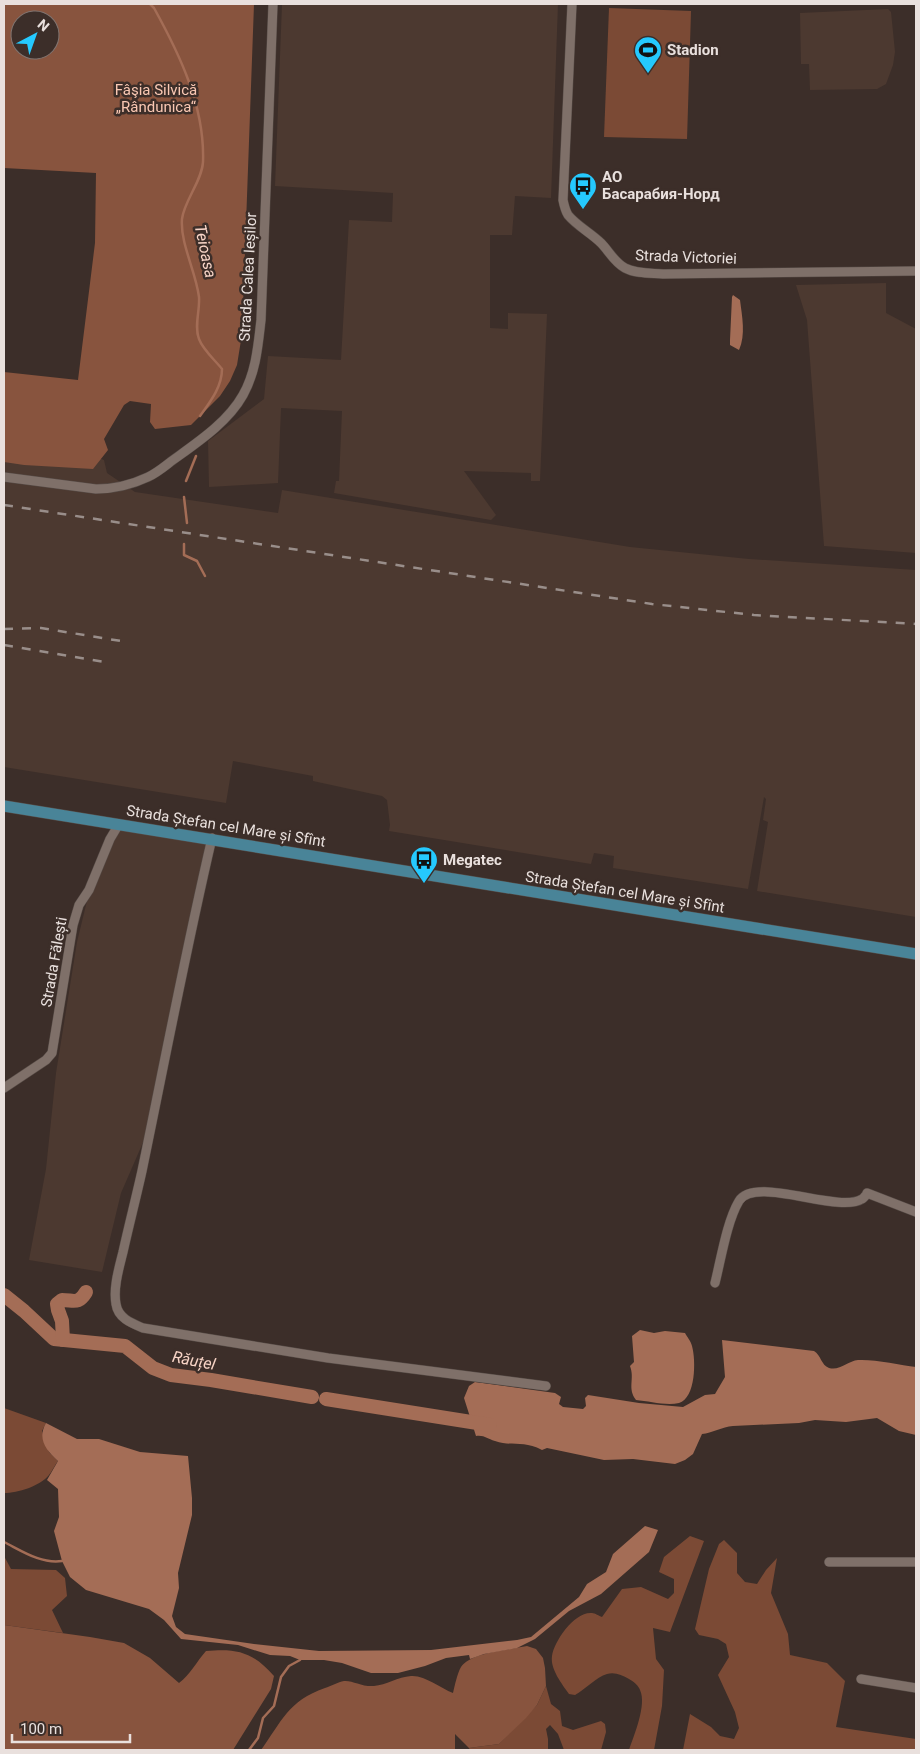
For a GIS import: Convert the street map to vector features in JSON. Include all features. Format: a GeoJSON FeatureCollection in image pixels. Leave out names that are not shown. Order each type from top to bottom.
{"type":"FeatureCollection","features":[{"type":"Feature","properties":{"kind":"main road","name":"Strada Ștefan cel Mare și Sfînt"},"geometry":{"type":"LineString","coordinates":[[4,806],[212,838],[916,954]]}},
{"type":"Feature","properties":{"kind":"street","name":"Strada Calea Ieșilor"},"geometry":{"type":"LineString","coordinates":[[4,477],[96,489],[108,489],[137,482],[150,477],[212,430],[242,397],[248,386],[256,360],[261,320],[273,4]]}},
{"type":"Feature","properties":{"kind":"street","name":"Strada Victoriei"},"geometry":{"type":"LineString","coordinates":[[572,4],[563,200],[567,213],[603,245],[617,263],[638,272],[663,274],[916,272]]}},
{"type":"Feature","properties":{"kind":"street","name":"Strada Fălești"},"geometry":{"type":"LineString","coordinates":[[4,1088],[50,1057],[73,925],[79,905],[119,824]]}},
{"type":"Feature","properties":{"kind":"street"},"geometry":{"type":"LineString","coordinates":[[212,838],[189,935],[142,1171],[119,1267],[116,1305],[120,1315],[130,1323],[152,1330],[328,1358],[546,1386]]}},
{"type":"Feature","properties":{"kind":"street"},"geometry":{"type":"LineString","coordinates":[[715,1283],[731,1220],[739,1201],[750,1192],[776,1193],[844,1203],[862,1199],[868,1193],[916,1212]]}},
{"type":"Feature","properties":{"kind":"street"},"geometry":{"type":"LineString","coordinates":[[829,1562],[916,1562]]}},
{"type":"Feature","properties":{"kind":"street"},"geometry":{"type":"LineString","coordinates":[[861,1679],[916,1688]]}},
{"type":"Feature","properties":{"kind":"shaded area"},"geometry":{"type":"Polygon","coordinates":[[[282,4],[558,4],[551,198],[515,196],[512,235],[490,235],[490,328],[508,329],[508,313],[547,314],[540,481],[531,481],[531,473],[464,471],[496,515],[491,520],[334,493],[336,481],[339,481],[342,411],[281,408],[278,483],[209,487],[208,441],[264,399],[268,356],[341,360],[349,220],[392,222],[393,193],[275,186],[282,4]]]}},
{"type":"Feature","properties":{"kind":"shaded area","name":"Stadion"},"geometry":{"type":"Polygon","coordinates":[[[609,8],[691,11],[687,139],[604,137],[609,8]]]}},
{"type":"Feature","properties":{"kind":"shaded area"},"geometry":{"type":"Polygon","coordinates":[[[888,9],[891,12],[895,52],[893,65],[886,84],[877,89],[810,90],[809,64],[801,64],[800,13],[888,9]]]}},
{"type":"Feature","properties":{"kind":"shaded area"},"geometry":{"type":"Polygon","coordinates":[[[886,283],[886,313],[916,329],[916,553],[824,546],[807,320],[796,285],[886,283]]]}},
{"type":"Feature","properties":{"kind":"shaded area"},"geometry":{"type":"Polygon","coordinates":[[[733,295],[740,300],[743,332],[739,350],[730,345],[733,295]]]}},
{"type":"Feature","properties":{"kind":"shaded area"},"geometry":{"type":"Polygon","coordinates":[[[4,443],[88,453],[104,460],[107,473],[135,492],[278,513],[282,490],[630,547],[749,559],[916,570],[916,917],[757,891],[768,822],[763,820],[766,799],[764,797],[748,889],[613,868],[614,856],[594,853],[591,864],[389,831],[387,800],[382,796],[313,781],[313,776],[233,761],[226,803],[4,767],[4,443]]]}},
{"type":"Feature","properties":{"kind":"shaded area"},"geometry":{"type":"Polygon","coordinates":[[[119,824],[212,838],[151,1124],[121,1193],[102,1272],[29,1260],[46,1169],[56,1073],[77,942],[87,901],[119,824]]]}},
{"type":"Feature","properties":{"kind":"shaded area"},"geometry":{"type":"Polygon","coordinates":[[[640,1330],[654,1333],[665,1331],[685,1333],[692,1346],[694,1369],[692,1386],[685,1400],[674,1404],[663,1404],[636,1400],[633,1396],[630,1366],[634,1362],[632,1336],[640,1330]]]}},
{"type":"Feature","properties":{"kind":"shaded area"},"geometry":{"type":"Polygon","coordinates":[[[722,1340],[814,1351],[826,1367],[833,1369],[858,1360],[879,1361],[916,1367],[916,1435],[899,1431],[877,1418],[846,1422],[815,1420],[799,1423],[733,1426],[702,1434],[693,1454],[675,1464],[633,1459],[604,1460],[547,1448],[542,1450],[529,1445],[501,1443],[476,1436],[464,1398],[469,1386],[475,1382],[555,1393],[561,1397],[559,1404],[563,1407],[583,1409],[586,1406],[585,1398],[588,1395],[639,1403],[683,1407],[705,1395],[715,1394],[725,1377],[722,1340]]]}},
{"type":"Feature","properties":{"kind":"shaded area"},"geometry":{"type":"Polygon","coordinates":[[[4,1408],[46,1423],[42,1431],[49,1452],[58,1461],[49,1475],[34,1486],[16,1492],[4,1493],[4,1408]]]}},
{"type":"Feature","properties":{"kind":"shaded area"},"geometry":{"type":"Polygon","coordinates":[[[46,1423],[77,1439],[99,1439],[140,1452],[188,1456],[192,1515],[178,1573],[179,1588],[172,1616],[176,1627],[185,1634],[319,1651],[431,1650],[531,1637],[579,1597],[587,1584],[606,1572],[613,1554],[645,1526],[658,1530],[649,1552],[601,1594],[569,1611],[535,1639],[517,1648],[484,1654],[470,1659],[469,1655],[446,1658],[398,1673],[371,1673],[342,1663],[324,1660],[300,1660],[290,1656],[270,1655],[238,1645],[181,1639],[164,1620],[149,1609],[86,1590],[70,1577],[62,1561],[54,1531],[59,1517],[58,1489],[47,1480],[58,1461],[44,1444],[42,1434],[46,1423]]]}},
{"type":"Feature","properties":{"kind":"shaded area"},"geometry":{"type":"Polygon","coordinates":[[[690,1536],[704,1541],[670,1632],[653,1628],[656,1659],[664,1670],[662,1706],[654,1750],[629,1750],[641,1712],[642,1696],[638,1687],[624,1676],[610,1673],[599,1678],[575,1695],[569,1694],[557,1676],[552,1656],[561,1635],[572,1622],[585,1614],[593,1613],[602,1617],[622,1589],[641,1587],[668,1599],[674,1593],[674,1579],[659,1572],[664,1557],[690,1536]]]}},
{"type":"Feature","properties":{"kind":"shaded area"},"geometry":{"type":"Polygon","coordinates":[[[724,1540],[737,1553],[737,1573],[745,1582],[757,1584],[777,1558],[771,1593],[788,1634],[790,1655],[827,1663],[845,1681],[836,1727],[916,1739],[916,1750],[683,1750],[690,1714],[711,1727],[720,1736],[734,1739],[739,1728],[735,1712],[718,1675],[729,1657],[726,1644],[718,1639],[699,1635],[695,1629],[709,1569],[719,1544],[724,1540]]]}},
{"type":"Feature","properties":{"kind":"shaded area"},"geometry":{"type":"Polygon","coordinates":[[[4,1556],[11,1569],[56,1570],[65,1578],[67,1596],[52,1610],[63,1633],[4,1625],[4,1556]]]}},
{"type":"Feature","properties":{"kind":"shaded area"},"geometry":{"type":"Polygon","coordinates":[[[546,1686],[551,1704],[560,1711],[562,1726],[573,1730],[601,1721],[605,1724],[606,1732],[601,1750],[564,1750],[558,1734],[550,1725],[546,1729],[548,1750],[470,1750],[469,1748],[499,1744],[537,1705],[546,1686]]]}},
{"type":"Feature","properties":{"kind":"green space","name":"Fâşia Silvică „Rândunica“"},"geometry":{"type":"Polygon","coordinates":[[[4,4],[254,4],[242,334],[237,365],[230,381],[220,396],[191,425],[155,429],[150,422],[151,404],[130,401],[124,405],[104,439],[108,450],[93,469],[4,462],[4,372],[78,380],[95,243],[96,173],[4,168],[4,4]]]}},
{"type":"Feature","properties":{"kind":"green space"},"geometry":{"type":"Polygon","coordinates":[[[4,1625],[124,1643],[150,1658],[179,1683],[206,1651],[217,1650],[244,1653],[259,1662],[274,1676],[271,1689],[233,1750],[4,1750],[4,1625]]]}},
{"type":"Feature","properties":{"kind":"green space"},"geometry":{"type":"Polygon","coordinates":[[[527,1646],[536,1649],[543,1658],[546,1686],[537,1705],[499,1744],[469,1748],[455,1734],[455,1750],[261,1750],[294,1706],[312,1693],[337,1683],[347,1681],[365,1686],[374,1686],[416,1676],[453,1693],[461,1667],[466,1662],[473,1658],[501,1650],[527,1646]]]}},
{"type":"Feature","properties":{"kind":"waterway","name":"Teioasa"},"geometry":{"type":"LineString","coordinates":[[150,4],[173,44],[189,82],[200,121],[203,142],[202,169],[183,212],[182,228],[199,297],[197,329],[199,339],[206,351],[222,369],[218,388],[200,416]]}},
{"type":"Feature","properties":{"kind":"waterway"},"geometry":{"type":"LineString","coordinates":[[186,481],[196,456]]}},
{"type":"Feature","properties":{"kind":"waterway"},"geometry":{"type":"LineString","coordinates":[[184,497],[187,523]]}},
{"type":"Feature","properties":{"kind":"waterway"},"geometry":{"type":"LineString","coordinates":[[184,544],[184,555],[197,561],[205,576]]}},
{"type":"Feature","properties":{"kind":"waterway","name":"Teioasa"},"geometry":{"type":"LineString","coordinates":[[63,1340],[62,1321],[57,1304],[62,1300],[73,1301],[81,1299],[86,1292]]}},
{"type":"Feature","properties":{"kind":"waterway","name":"Răuțel"},"geometry":{"type":"LineString","coordinates":[[4,1295],[54,1339],[125,1346],[153,1368],[171,1375],[312,1397]]}},
{"type":"Feature","properties":{"kind":"waterway","name":"Răuțel"},"geometry":{"type":"LineString","coordinates":[[326,1399],[490,1425]]}},
{"type":"Feature","properties":{"kind":"waterway"},"geometry":{"type":"LineString","coordinates":[[4,1542],[39,1559],[62,1561]]}},
{"type":"Feature","properties":{"kind":"waterway"},"geometry":{"type":"LineString","coordinates":[[249,1750],[258,1738],[263,1718],[274,1706],[281,1677],[289,1666],[300,1660]]}},
{"type":"Feature","properties":{"kind":"railway"},"geometry":{"type":"LineString","coordinates":[[4,505],[652,604],[754,615],[916,624]]}},
{"type":"Feature","properties":{"kind":"railway"},"geometry":{"type":"LineString","coordinates":[[4,629],[41,628],[127,642]]}},
{"type":"Feature","properties":{"kind":"railway"},"geometry":{"type":"LineString","coordinates":[[4,645],[104,662]]}},
{"type":"Feature","properties":{"kind":"place","name":"Stadion"},"geometry":{"type":"Point","coordinates":[648,74]}},
{"type":"Feature","properties":{"kind":"place","name":"АО Басарабия-Норд"},"geometry":{"type":"Point","coordinates":[583,210]}},
{"type":"Feature","properties":{"kind":"place","name":"Megatec"},"geometry":{"type":"Point","coordinates":[424,884]}}]}
